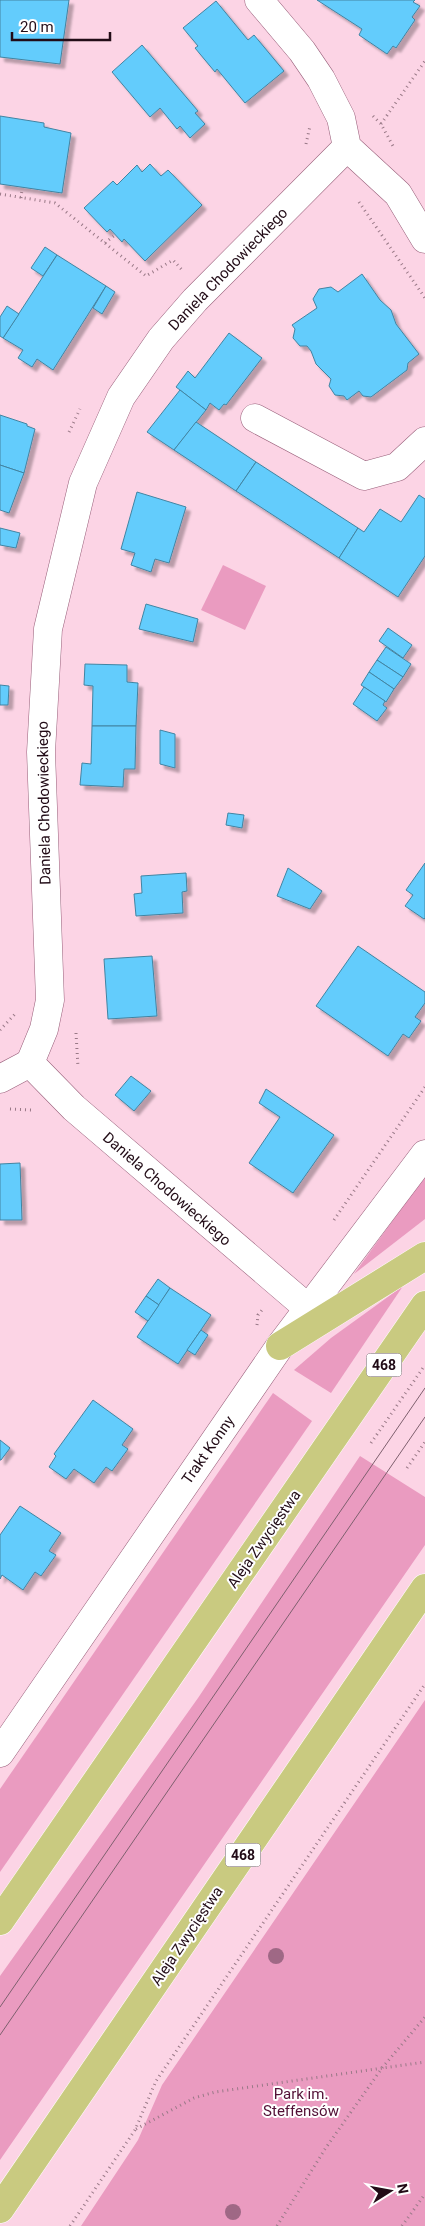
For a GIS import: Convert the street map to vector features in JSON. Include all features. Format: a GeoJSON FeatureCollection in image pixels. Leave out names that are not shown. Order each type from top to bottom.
{"type":"FeatureCollection","features":[{"type":"Feature","properties":{"kind":"main road"},"geometry":{"type":"LineString","coordinates":[[280,1346],[425,1256]]}},
{"type":"Feature","properties":{"kind":"main road","name":"Aleja Zwycięstwa"},"geometry":{"type":"LineString","coordinates":[[0,1920],[425,1305]]}},
{"type":"Feature","properties":{"kind":"main road","name":"Aleja Zwycięstwa"},"geometry":{"type":"LineString","coordinates":[[0,2209],[425,1588]]}},
{"type":"Feature","properties":{"kind":"street"},"geometry":{"type":"LineString","coordinates":[[259,0],[302,51],[321,79],[341,118],[347,147],[398,194],[425,238]]}},
{"type":"Feature","properties":{"kind":"street","name":"Daniela Chodowieckiego"},"geometry":{"type":"LineString","coordinates":[[309,1309],[74,1108],[30,1064],[44,1029],[50,1000],[41,752],[48,629],[83,483],[121,397],[161,339],[195,300],[347,147]]}},
{"type":"Feature","properties":{"kind":"street"},"geometry":{"type":"LineString","coordinates":[[255,418],[364,476],[397,467],[425,441]]}},
{"type":"Feature","properties":{"kind":"street"},"geometry":{"type":"LineString","coordinates":[[0,1080],[30,1064]]}},
{"type":"Feature","properties":{"kind":"street","name":"Trakt Konny"},"geometry":{"type":"LineString","coordinates":[[0,1753],[280,1346],[425,1154]]}},
{"type":"Feature","properties":{"kind":"path"},"geometry":{"type":"LineString","coordinates":[[381,124],[425,61]]}},
{"type":"Feature","properties":{"kind":"path"},"geometry":{"type":"LineString","coordinates":[[21,198],[22,189]]}},
{"type":"Feature","properties":{"kind":"path"},"geometry":{"type":"LineString","coordinates":[[0,194],[55,204],[146,276],[173,260],[185,274]]}},
{"type":"Feature","properties":{"kind":"path"},"geometry":{"type":"LineString","coordinates":[[358,201],[425,298]]}},
{"type":"Feature","properties":{"kind":"path"},"geometry":{"type":"LineString","coordinates":[[105,243],[115,235]]}},
{"type":"Feature","properties":{"kind":"path"},"geometry":{"type":"LineString","coordinates":[[76,1028],[78,1068]]}},
{"type":"Feature","properties":{"kind":"path"},"geometry":{"type":"LineString","coordinates":[[328,1228],[425,1087]]}},
{"type":"Feature","properties":{"kind":"path"},"geometry":{"type":"LineString","coordinates":[[371,1443],[425,1365]]}},
{"type":"Feature","properties":{"kind":"path"},"geometry":{"type":"LineString","coordinates":[[407,1468],[425,1442]]}},
{"type":"Feature","properties":{"kind":"path"},"geometry":{"type":"LineString","coordinates":[[70,2226],[135,2130],[156,2080],[425,1684]]}},
{"type":"Feature","properties":{"kind":"path"},"geometry":{"type":"LineString","coordinates":[[277,2226],[325,2150],[382,2068],[425,2017]]}},
{"type":"Feature","properties":{"kind":"path"},"geometry":{"type":"LineString","coordinates":[[135,2130],[194,2098],[215,2092],[425,2062]]}},
{"type":"Feature","properties":{"kind":"path"},"geometry":{"type":"LineString","coordinates":[[402,2226],[425,2194]]}},
{"type":"Feature","properties":{"kind":"green space"},"geometry":{"type":"Polygon","coordinates":[[[223,565],[266,586],[245,630],[201,610],[223,565]]]}},
{"type":"Feature","properties":{"kind":"green space"},"geometry":{"type":"Polygon","coordinates":[[[425,1176],[425,1219],[354,1274],[425,1176]]]}},
{"type":"Feature","properties":{"kind":"green space"},"geometry":{"type":"Polygon","coordinates":[[[403,1286],[331,1393],[294,1370],[331,1338],[403,1286]]]}},
{"type":"Feature","properties":{"kind":"green space"},"geometry":{"type":"Polygon","coordinates":[[[273,1393],[312,1421],[0,1872],[0,1789],[273,1393]]]}},
{"type":"Feature","properties":{"kind":"green space"},"geometry":{"type":"Polygon","coordinates":[[[360,1456],[425,1497],[425,1545],[0,2160],[0,1976],[198,1698],[360,1456]]]}},
{"type":"Feature","properties":{"kind":"green space","name":"Park im. Steffensów"},"geometry":{"type":"Polygon","coordinates":[[[425,1700],[425,2226],[81,2226],[138,2140],[162,2085],[425,1700]]]}},
{"type":"Feature","properties":{"kind":"building"},"geometry":{"type":"Polygon","coordinates":[[[0,0],[69,0],[60,64],[0,57],[0,0]]]}},
{"type":"Feature","properties":{"kind":"building"},"geometry":{"type":"Polygon","coordinates":[[[317,0],[415,0],[413,2],[420,6],[412,17],[415,20],[396,48],[393,46],[387,54],[359,35],[362,29],[317,0]]]}},
{"type":"Feature","properties":{"kind":"building"},"geometry":{"type":"Polygon","coordinates":[[[216,1],[248,40],[254,35],[284,71],[245,103],[217,69],[215,72],[195,48],[198,46],[183,28],[216,1]]]}},
{"type":"Feature","properties":{"kind":"building"},"geometry":{"type":"Polygon","coordinates":[[[142,45],[198,111],[195,113],[205,124],[190,138],[180,126],[177,129],[160,108],[150,117],[112,72],[142,45]]]}},
{"type":"Feature","properties":{"kind":"building"},"geometry":{"type":"Polygon","coordinates":[[[0,116],[44,123],[44,127],[71,133],[62,193],[0,184],[0,116]]]}},
{"type":"Feature","properties":{"kind":"building"},"geometry":{"type":"Polygon","coordinates":[[[150,164],[161,176],[168,170],[202,205],[145,261],[124,239],[122,242],[110,229],[107,232],[84,208],[113,181],[117,185],[137,165],[142,172],[150,164]]]}},
{"type":"Feature","properties":{"kind":"building"},"geometry":{"type":"Polygon","coordinates":[[[45,247],[57,255],[43,276],[31,268],[45,247]]]}},
{"type":"Feature","properties":{"kind":"building"},"geometry":{"type":"Polygon","coordinates":[[[57,255],[106,286],[53,370],[37,359],[32,367],[18,358],[23,350],[3,338],[57,255]]]}},
{"type":"Feature","properties":{"kind":"building"},"geometry":{"type":"Polygon","coordinates":[[[362,274],[380,300],[391,310],[396,324],[419,354],[408,363],[407,370],[371,397],[363,396],[359,391],[347,400],[344,396],[335,395],[329,386],[331,379],[316,364],[311,351],[307,346],[300,346],[293,338],[295,329],[292,325],[317,308],[313,299],[319,289],[331,287],[338,292],[362,274]]]}},
{"type":"Feature","properties":{"kind":"building"},"geometry":{"type":"Polygon","coordinates":[[[106,286],[115,292],[102,314],[93,308],[106,286]]]}},
{"type":"Feature","properties":{"kind":"building"},"geometry":{"type":"Polygon","coordinates":[[[7,306],[19,314],[3,338],[0,336],[0,317],[7,306]]]}},
{"type":"Feature","properties":{"kind":"building"},"geometry":{"type":"Polygon","coordinates":[[[229,333],[262,358],[226,405],[224,404],[219,410],[210,403],[206,410],[176,387],[188,371],[195,378],[229,333]]]}},
{"type":"Feature","properties":{"kind":"building"},"geometry":{"type":"Polygon","coordinates":[[[180,390],[206,410],[174,450],[147,432],[180,390]]]}},
{"type":"Feature","properties":{"kind":"building"},"geometry":{"type":"Polygon","coordinates":[[[0,415],[27,424],[27,426],[35,429],[24,473],[0,465],[0,415]]]}},
{"type":"Feature","properties":{"kind":"building"},"geometry":{"type":"Polygon","coordinates":[[[196,422],[256,462],[236,491],[174,450],[196,422]]]}},
{"type":"Feature","properties":{"kind":"building"},"geometry":{"type":"Polygon","coordinates":[[[256,462],[358,528],[339,558],[236,491],[256,462]]]}},
{"type":"Feature","properties":{"kind":"building"},"geometry":{"type":"Polygon","coordinates":[[[0,465],[24,473],[9,513],[0,510],[0,465]]]}},
{"type":"Feature","properties":{"kind":"building"},"geometry":{"type":"Polygon","coordinates":[[[137,492],[186,507],[169,563],[155,559],[151,572],[131,565],[135,553],[121,549],[137,492]]]}},
{"type":"Feature","properties":{"kind":"building"},"geometry":{"type":"Polygon","coordinates":[[[419,495],[425,499],[425,556],[398,597],[339,558],[358,528],[364,532],[380,509],[401,522],[419,495]]]}},
{"type":"Feature","properties":{"kind":"building"},"geometry":{"type":"Polygon","coordinates":[[[0,528],[20,533],[16,548],[0,545],[0,528]]]}},
{"type":"Feature","properties":{"kind":"building"},"geometry":{"type":"Polygon","coordinates":[[[146,604],[198,619],[193,642],[139,629],[146,604]]]}},
{"type":"Feature","properties":{"kind":"building"},"geometry":{"type":"Polygon","coordinates":[[[388,628],[412,645],[403,658],[379,641],[388,628]]]}},
{"type":"Feature","properties":{"kind":"building"},"geometry":{"type":"Polygon","coordinates":[[[386,647],[411,664],[403,677],[377,660],[386,647]]]}},
{"type":"Feature","properties":{"kind":"building"},"geometry":{"type":"Polygon","coordinates":[[[377,660],[403,677],[394,689],[369,672],[377,660]]]}},
{"type":"Feature","properties":{"kind":"building"},"geometry":{"type":"Polygon","coordinates":[[[85,664],[127,665],[127,682],[138,683],[136,726],[92,726],[93,686],[84,685],[85,664]]]}},
{"type":"Feature","properties":{"kind":"building"},"geometry":{"type":"Polygon","coordinates":[[[369,672],[394,689],[386,702],[361,685],[369,672]]]}},
{"type":"Feature","properties":{"kind":"building"},"geometry":{"type":"Polygon","coordinates":[[[0,685],[9,686],[8,705],[0,705],[0,685]]]}},
{"type":"Feature","properties":{"kind":"building"},"geometry":{"type":"Polygon","coordinates":[[[364,687],[385,701],[383,705],[387,708],[377,721],[353,704],[364,687]]]}},
{"type":"Feature","properties":{"kind":"building"},"geometry":{"type":"Polygon","coordinates":[[[92,726],[136,726],[135,769],[124,769],[123,787],[80,785],[82,763],[91,764],[92,726]]]}},
{"type":"Feature","properties":{"kind":"building"},"geometry":{"type":"Polygon","coordinates":[[[160,730],[175,734],[175,768],[160,764],[160,730]]]}},
{"type":"Feature","properties":{"kind":"building"},"geometry":{"type":"Polygon","coordinates":[[[228,813],[244,815],[242,828],[226,825],[228,813]]]}},
{"type":"Feature","properties":{"kind":"building"},"geometry":{"type":"Polygon","coordinates":[[[425,863],[424,919],[405,906],[413,895],[406,890],[425,863]]]}},
{"type":"Feature","properties":{"kind":"building"},"geometry":{"type":"Polygon","coordinates":[[[288,868],[322,891],[310,909],[277,896],[288,868]]]}},
{"type":"Feature","properties":{"kind":"building"},"geometry":{"type":"Polygon","coordinates":[[[186,873],[187,891],[182,892],[183,913],[136,916],[134,894],[142,893],[141,876],[186,873]]]}},
{"type":"Feature","properties":{"kind":"building"},"geometry":{"type":"Polygon","coordinates":[[[358,946],[425,992],[425,1003],[415,1017],[421,1021],[409,1038],[403,1034],[388,1056],[316,1006],[358,946]]]}},
{"type":"Feature","properties":{"kind":"building"},"geometry":{"type":"Polygon","coordinates":[[[152,956],[157,1016],[108,1019],[104,959],[152,956]]]}},
{"type":"Feature","properties":{"kind":"building"},"geometry":{"type":"Polygon","coordinates":[[[131,1076],[151,1091],[134,1111],[115,1095],[131,1076]]]}},
{"type":"Feature","properties":{"kind":"building"},"geometry":{"type":"Polygon","coordinates":[[[266,1089],[334,1135],[293,1193],[249,1163],[280,1117],[259,1103],[266,1089]]]}},
{"type":"Feature","properties":{"kind":"building"},"geometry":{"type":"Polygon","coordinates":[[[20,1163],[22,1220],[0,1220],[0,1164],[20,1163]]]}},
{"type":"Feature","properties":{"kind":"building"},"geometry":{"type":"Polygon","coordinates":[[[158,1279],[170,1288],[159,1305],[146,1296],[158,1279]]]}},
{"type":"Feature","properties":{"kind":"building"},"geometry":{"type":"Polygon","coordinates":[[[170,1288],[211,1315],[178,1364],[137,1337],[170,1288]]]}},
{"type":"Feature","properties":{"kind":"building"},"geometry":{"type":"Polygon","coordinates":[[[146,1296],[159,1305],[148,1321],[135,1312],[146,1296]]]}},
{"type":"Feature","properties":{"kind":"building"},"geometry":{"type":"Polygon","coordinates":[[[201,1330],[208,1335],[195,1355],[187,1350],[201,1330]]]}},
{"type":"Feature","properties":{"kind":"building"},"geometry":{"type":"Polygon","coordinates":[[[93,1400],[133,1429],[122,1445],[128,1449],[112,1471],[106,1467],[94,1483],[74,1469],[66,1479],[49,1467],[56,1456],[54,1454],[93,1400]]]}},
{"type":"Feature","properties":{"kind":"building"},"geometry":{"type":"Polygon","coordinates":[[[0,1440],[10,1448],[1,1460],[0,1460],[0,1440]]]}},
{"type":"Feature","properties":{"kind":"building"},"geometry":{"type":"Polygon","coordinates":[[[20,1506],[61,1533],[49,1551],[56,1555],[41,1576],[35,1572],[23,1590],[2,1575],[0,1579],[0,1535],[20,1506]]]}},
{"type":"Feature","properties":{"kind":"tram line"},"geometry":{"type":"LineString","coordinates":[[0,2007],[425,1388]]}},
{"type":"Feature","properties":{"kind":"tram line"},"geometry":{"type":"LineString","coordinates":[[0,2035],[425,1417]]}}]}
